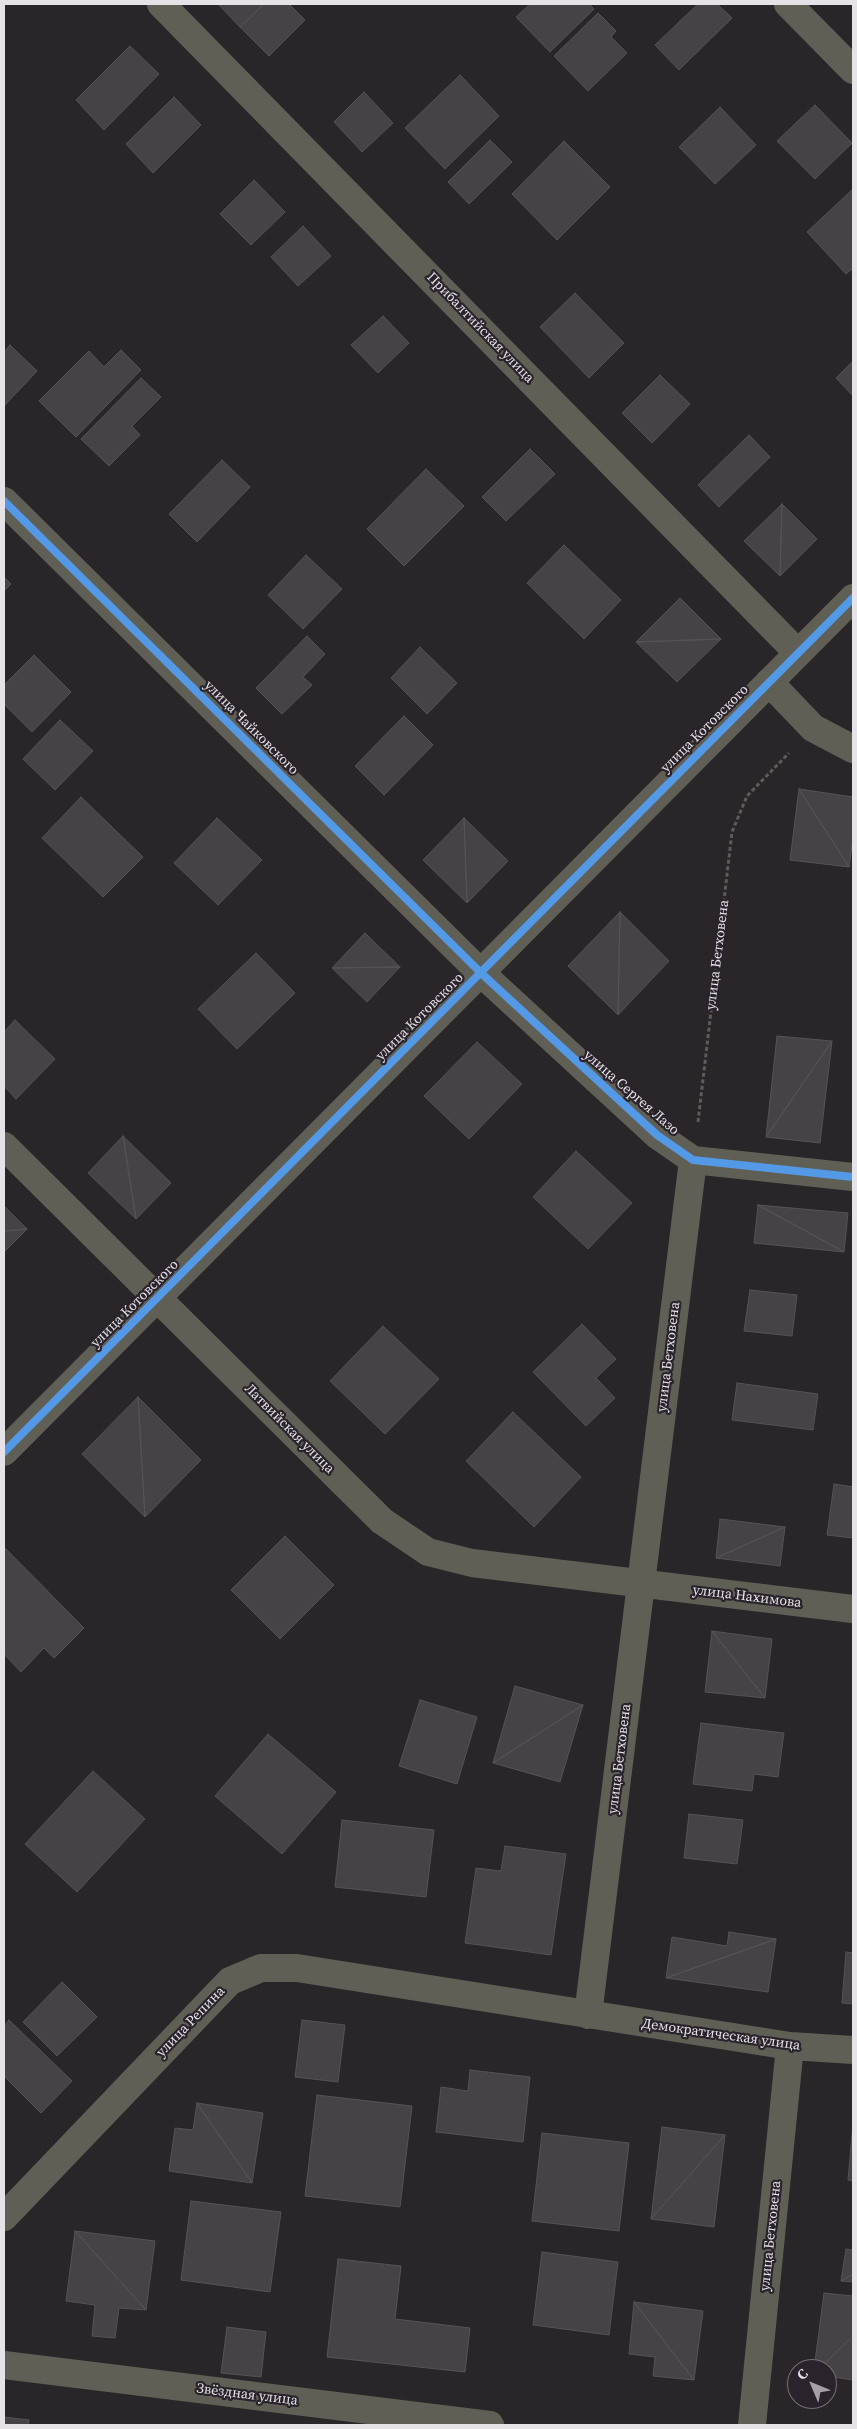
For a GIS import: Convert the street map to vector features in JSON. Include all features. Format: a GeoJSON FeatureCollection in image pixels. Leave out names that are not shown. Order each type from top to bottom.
{"type":"FeatureCollection","features":[{"type":"Feature","properties":{"kind":"street","name":"Прибалтийская улица"},"geometry":{"type":"LineString","coordinates":[[161,4],[798,653]]}},
{"type":"Feature","properties":{"kind":"street"},"geometry":{"type":"LineString","coordinates":[[788,4],[853,70]]}},
{"type":"Feature","properties":{"kind":"street","name":"улица Чайковского"},"geometry":{"type":"LineString","coordinates":[[4,501],[481,973]]}},
{"type":"Feature","properties":{"kind":"street","name":"улица Котовского"},"geometry":{"type":"LineString","coordinates":[[4,1452],[158,1300],[853,598]]}},
{"type":"Feature","properties":{"kind":"street"},"geometry":{"type":"LineString","coordinates":[[769,682],[813,728],[853,749]]}},
{"type":"Feature","properties":{"kind":"street","name":"улица Сергея Лазо"},"geometry":{"type":"LineString","coordinates":[[481,973],[657,1135],[694,1160],[853,1177]]}},
{"type":"Feature","properties":{"kind":"street","name":"Латвийская улица"},"geometry":{"type":"LineString","coordinates":[[4,1146],[382,1521],[428,1552],[472,1563],[641,1585]]}},
{"type":"Feature","properties":{"kind":"street","name":"улица Бетховена"},"geometry":{"type":"LineString","coordinates":[[588,2015],[694,1160]]}},
{"type":"Feature","properties":{"kind":"street","name":"улица Нахимова"},"geometry":{"type":"LineString","coordinates":[[641,1585],[853,1609]]}},
{"type":"Feature","properties":{"kind":"street","name":"улица Репина"},"geometry":{"type":"LineString","coordinates":[[4,2217],[230,1981],[261,1968],[297,1968],[588,2015]]}},
{"type":"Feature","properties":{"kind":"street","name":"Демократическая улица"},"geometry":{"type":"LineString","coordinates":[[588,2015],[790,2046],[853,2050]]}},
{"type":"Feature","properties":{"kind":"street","name":"улица Бетховена"},"geometry":{"type":"LineString","coordinates":[[752,2425],[790,2046]]}},
{"type":"Feature","properties":{"kind":"street","name":"Звёздная улица"},"geometry":{"type":"LineString","coordinates":[[4,2365],[490,2425]]}},
{"type":"Feature","properties":{"kind":"building"},"geometry":{"type":"Polygon","coordinates":[[[218,4],[264,4],[240,27],[218,4]]]}},
{"type":"Feature","properties":{"kind":"building"},"geometry":{"type":"Polygon","coordinates":[[[264,4],[289,4],[305,20],[269,56],[240,27],[264,4]]]}},
{"type":"Feature","properties":{"kind":"building"},"geometry":{"type":"Polygon","coordinates":[[[530,4],[589,4],[594,9],[550,52],[516,17],[530,4]]]}},
{"type":"Feature","properties":{"kind":"building"},"geometry":{"type":"Polygon","coordinates":[[[698,4],[717,4],[732,18],[679,70],[655,45],[698,4]]]}},
{"type":"Feature","properties":{"kind":"building"},"geometry":{"type":"Polygon","coordinates":[[[598,13],[616,31],[611,37],[627,53],[588,91],[554,56],[598,13]]]}},
{"type":"Feature","properties":{"kind":"building"},"geometry":{"type":"Polygon","coordinates":[[[130,46],[159,74],[104,130],[76,100],[130,46]]]}},
{"type":"Feature","properties":{"kind":"building"},"geometry":{"type":"Polygon","coordinates":[[[460,75],[499,116],[445,169],[405,128],[460,75]]]}},
{"type":"Feature","properties":{"kind":"building"},"geometry":{"type":"Polygon","coordinates":[[[364,92],[393,123],[362,152],[334,122],[364,92]]]}},
{"type":"Feature","properties":{"kind":"building"},"geometry":{"type":"Polygon","coordinates":[[[174,97],[201,125],[153,173],[126,144],[174,97]]]}},
{"type":"Feature","properties":{"kind":"building"},"geometry":{"type":"Polygon","coordinates":[[[815,105],[852,143],[815,179],[777,141],[815,105]]]}},
{"type":"Feature","properties":{"kind":"building"},"geometry":{"type":"Polygon","coordinates":[[[720,107],[756,145],[715,184],[679,147],[720,107]]]}},
{"type":"Feature","properties":{"kind":"building"},"geometry":{"type":"Polygon","coordinates":[[[490,140],[512,162],[469,204],[448,182],[490,140]]]}},
{"type":"Feature","properties":{"kind":"building"},"geometry":{"type":"Polygon","coordinates":[[[564,141],[610,187],[557,240],[512,194],[564,141]]]}},
{"type":"Feature","properties":{"kind":"building"},"geometry":{"type":"Polygon","coordinates":[[[254,180],[285,212],[251,245],[220,214],[254,180]]]}},
{"type":"Feature","properties":{"kind":"building"},"geometry":{"type":"Polygon","coordinates":[[[853,189],[853,268],[846,274],[807,232],[853,189]]]}},
{"type":"Feature","properties":{"kind":"building"},"geometry":{"type":"Polygon","coordinates":[[[303,226],[331,256],[298,286],[271,257],[303,226]]]}},
{"type":"Feature","properties":{"kind":"building"},"geometry":{"type":"Polygon","coordinates":[[[575,293],[624,343],[589,378],[540,327],[575,293]]]}},
{"type":"Feature","properties":{"kind":"building"},"geometry":{"type":"Polygon","coordinates":[[[383,316],[409,343],[378,373],[351,345],[383,316]]]}},
{"type":"Feature","properties":{"kind":"building"},"geometry":{"type":"Polygon","coordinates":[[[10,345],[37,371],[4,406],[4,352],[10,345]]]}},
{"type":"Feature","properties":{"kind":"building"},"geometry":{"type":"Polygon","coordinates":[[[121,350],[141,370],[76,437],[39,401],[89,351],[104,367],[121,350]]]}},
{"type":"Feature","properties":{"kind":"building"},"geometry":{"type":"Polygon","coordinates":[[[853,361],[853,396],[836,378],[853,361]]]}},
{"type":"Feature","properties":{"kind":"building"},"geometry":{"type":"Polygon","coordinates":[[[660,375],[690,404],[652,443],[622,413],[660,375]]]}},
{"type":"Feature","properties":{"kind":"building"},"geometry":{"type":"Polygon","coordinates":[[[141,378],[161,397],[132,426],[140,435],[109,466],[81,439],[141,378]]]}},
{"type":"Feature","properties":{"kind":"building"},"geometry":{"type":"Polygon","coordinates":[[[749,435],[770,457],[719,507],[698,485],[749,435]]]}},
{"type":"Feature","properties":{"kind":"building"},"geometry":{"type":"Polygon","coordinates":[[[530,449],[555,474],[506,521],[482,497],[530,449]]]}},
{"type":"Feature","properties":{"kind":"building"},"geometry":{"type":"Polygon","coordinates":[[[222,460],[250,487],[197,542],[169,514],[222,460]]]}},
{"type":"Feature","properties":{"kind":"building"},"geometry":{"type":"Polygon","coordinates":[[[426,469],[464,506],[404,566],[367,529],[426,469]]]}},
{"type":"Feature","properties":{"kind":"building"},"geometry":{"type":"Polygon","coordinates":[[[782,504],[817,539],[780,576],[782,504]]]}},
{"type":"Feature","properties":{"kind":"building"},"geometry":{"type":"Polygon","coordinates":[[[782,504],[780,576],[744,541],[782,504]]]}},
{"type":"Feature","properties":{"kind":"building"},"geometry":{"type":"Polygon","coordinates":[[[564,545],[621,600],[584,639],[527,583],[564,545]]]}},
{"type":"Feature","properties":{"kind":"building"},"geometry":{"type":"Polygon","coordinates":[[[306,555],[342,589],[303,629],[268,595],[306,555]]]}},
{"type":"Feature","properties":{"kind":"building"},"geometry":{"type":"Polygon","coordinates":[[[4,577],[11,584],[4,591],[4,577]]]}},
{"type":"Feature","properties":{"kind":"building"},"geometry":{"type":"Polygon","coordinates":[[[680,598],[721,639],[636,642],[680,598]]]}},
{"type":"Feature","properties":{"kind":"building"},"geometry":{"type":"Polygon","coordinates":[[[307,636],[325,654],[303,677],[312,685],[282,714],[256,688],[307,636]]]}},
{"type":"Feature","properties":{"kind":"building"},"geometry":{"type":"Polygon","coordinates":[[[721,639],[677,682],[636,642],[721,639]]]}},
{"type":"Feature","properties":{"kind":"building"},"geometry":{"type":"Polygon","coordinates":[[[420,647],[457,683],[427,714],[391,678],[420,647]]]}},
{"type":"Feature","properties":{"kind":"building"},"geometry":{"type":"Polygon","coordinates":[[[34,655],[71,692],[32,732],[4,704],[4,685],[34,655]]]}},
{"type":"Feature","properties":{"kind":"building"},"geometry":{"type":"Polygon","coordinates":[[[404,716],[433,745],[384,795],[355,766],[404,716]]]}},
{"type":"Feature","properties":{"kind":"building"},"geometry":{"type":"Polygon","coordinates":[[[60,720],[93,751],[55,790],[23,759],[60,720]]]}},
{"type":"Feature","properties":{"kind":"building"},"geometry":{"type":"Polygon","coordinates":[[[799,789],[849,867],[790,860],[799,789]]]}},
{"type":"Feature","properties":{"kind":"building"},"geometry":{"type":"Polygon","coordinates":[[[799,789],[853,797],[853,838],[849,867],[799,789]]]}},
{"type":"Feature","properties":{"kind":"building"},"geometry":{"type":"Polygon","coordinates":[[[81,797],[143,857],[103,897],[42,838],[81,797]]]}},
{"type":"Feature","properties":{"kind":"building"},"geometry":{"type":"Polygon","coordinates":[[[217,818],[262,860],[218,905],[174,863],[217,818]]]}},
{"type":"Feature","properties":{"kind":"building"},"geometry":{"type":"Polygon","coordinates":[[[464,818],[467,903],[423,860],[464,818]]]}},
{"type":"Feature","properties":{"kind":"building"},"geometry":{"type":"Polygon","coordinates":[[[464,818],[508,861],[467,903],[464,818]]]}},
{"type":"Feature","properties":{"kind":"building"},"geometry":{"type":"Polygon","coordinates":[[[620,912],[618,1015],[568,966],[620,912]]]}},
{"type":"Feature","properties":{"kind":"building"},"geometry":{"type":"Polygon","coordinates":[[[620,912],[669,961],[618,1015],[620,912]]]}},
{"type":"Feature","properties":{"kind":"building"},"geometry":{"type":"Polygon","coordinates":[[[365,933],[400,967],[332,968],[365,933]]]}},
{"type":"Feature","properties":{"kind":"building"},"geometry":{"type":"Polygon","coordinates":[[[256,953],[295,993],[237,1049],[198,1009],[256,953]]]}},
{"type":"Feature","properties":{"kind":"building"},"geometry":{"type":"Polygon","coordinates":[[[400,967],[367,1002],[332,968],[400,967]]]}},
{"type":"Feature","properties":{"kind":"building"},"geometry":{"type":"Polygon","coordinates":[[[15,1020],[55,1059],[16,1099],[4,1086],[4,1032],[15,1020]]]}},
{"type":"Feature","properties":{"kind":"building"},"geometry":{"type":"Polygon","coordinates":[[[777,1036],[832,1041],[766,1137],[777,1036]]]}},
{"type":"Feature","properties":{"kind":"building"},"geometry":{"type":"Polygon","coordinates":[[[832,1041],[820,1143],[766,1137],[832,1041]]]}},
{"type":"Feature","properties":{"kind":"building"},"geometry":{"type":"Polygon","coordinates":[[[477,1042],[522,1084],[469,1139],[424,1096],[477,1042]]]}},
{"type":"Feature","properties":{"kind":"building"},"geometry":{"type":"Polygon","coordinates":[[[123,1136],[136,1219],[88,1173],[123,1136]]]}},
{"type":"Feature","properties":{"kind":"building"},"geometry":{"type":"Polygon","coordinates":[[[123,1136],[171,1183],[136,1219],[123,1136]]]}},
{"type":"Feature","properties":{"kind":"building"},"geometry":{"type":"Polygon","coordinates":[[[576,1151],[632,1203],[588,1249],[533,1197],[576,1151]]]}},
{"type":"Feature","properties":{"kind":"building"},"geometry":{"type":"Polygon","coordinates":[[[758,1205],[844,1252],[754,1243],[758,1205]]]}},
{"type":"Feature","properties":{"kind":"building"},"geometry":{"type":"Polygon","coordinates":[[[758,1205],[848,1213],[844,1252],[758,1205]]]}},
{"type":"Feature","properties":{"kind":"building"},"geometry":{"type":"Polygon","coordinates":[[[4,1206],[27,1229],[4,1231],[4,1206]]]}},
{"type":"Feature","properties":{"kind":"building"},"geometry":{"type":"Polygon","coordinates":[[[27,1229],[4,1252],[4,1231],[27,1229]]]}},
{"type":"Feature","properties":{"kind":"building"},"geometry":{"type":"Polygon","coordinates":[[[750,1290],[797,1295],[792,1336],[744,1331],[750,1290]]]}},
{"type":"Feature","properties":{"kind":"building"},"geometry":{"type":"Polygon","coordinates":[[[582,1324],[616,1359],[596,1378],[615,1398],[586,1426],[533,1372],[582,1324]]]}},
{"type":"Feature","properties":{"kind":"building"},"geometry":{"type":"Polygon","coordinates":[[[383,1326],[439,1379],[385,1434],[330,1381],[383,1326]]]}},
{"type":"Feature","properties":{"kind":"building"},"geometry":{"type":"Polygon","coordinates":[[[737,1383],[818,1394],[813,1430],[732,1420],[737,1383]]]}},
{"type":"Feature","properties":{"kind":"building"},"geometry":{"type":"Polygon","coordinates":[[[138,1397],[145,1517],[82,1454],[138,1397]]]}},
{"type":"Feature","properties":{"kind":"building"},"geometry":{"type":"Polygon","coordinates":[[[138,1397],[201,1460],[145,1517],[138,1397]]]}},
{"type":"Feature","properties":{"kind":"building"},"geometry":{"type":"Polygon","coordinates":[[[513,1412],[581,1477],[534,1527],[466,1461],[513,1412]]]}},
{"type":"Feature","properties":{"kind":"building"},"geometry":{"type":"Polygon","coordinates":[[[834,1484],[853,1487],[853,1538],[827,1535],[834,1484]]]}},
{"type":"Feature","properties":{"kind":"building"},"geometry":{"type":"Polygon","coordinates":[[[720,1519],[785,1527],[716,1558],[720,1519]]]}},
{"type":"Feature","properties":{"kind":"building"},"geometry":{"type":"Polygon","coordinates":[[[785,1527],[780,1566],[716,1558],[785,1527]]]}},
{"type":"Feature","properties":{"kind":"building"},"geometry":{"type":"Polygon","coordinates":[[[285,1536],[334,1585],[280,1639],[231,1590],[285,1536]]]}},
{"type":"Feature","properties":{"kind":"building"},"geometry":{"type":"Polygon","coordinates":[[[4,1547],[84,1628],[54,1658],[44,1648],[21,1672],[4,1654],[4,1547]]]}},
{"type":"Feature","properties":{"kind":"building"},"geometry":{"type":"Polygon","coordinates":[[[712,1631],[772,1639],[765,1698],[712,1631]]]}},
{"type":"Feature","properties":{"kind":"building"},"geometry":{"type":"Polygon","coordinates":[[[712,1631],[765,1698],[705,1692],[712,1631]]]}},
{"type":"Feature","properties":{"kind":"building"},"geometry":{"type":"Polygon","coordinates":[[[515,1686],[583,1705],[493,1763],[515,1686]]]}},
{"type":"Feature","properties":{"kind":"building"},"geometry":{"type":"Polygon","coordinates":[[[420,1700],[477,1717],[457,1784],[399,1766],[420,1700]]]}},
{"type":"Feature","properties":{"kind":"building"},"geometry":{"type":"Polygon","coordinates":[[[583,1705],[560,1782],[493,1763],[583,1705]]]}},
{"type":"Feature","properties":{"kind":"building"},"geometry":{"type":"Polygon","coordinates":[[[701,1723],[784,1733],[778,1777],[754,1774],[752,1791],[693,1784],[701,1723]]]}},
{"type":"Feature","properties":{"kind":"building"},"geometry":{"type":"Polygon","coordinates":[[[268,1734],[336,1792],[282,1854],[215,1796],[268,1734]]]}},
{"type":"Feature","properties":{"kind":"building"},"geometry":{"type":"Polygon","coordinates":[[[93,1771],[145,1819],[77,1892],[25,1844],[93,1771]]]}},
{"type":"Feature","properties":{"kind":"building"},"geometry":{"type":"Polygon","coordinates":[[[689,1814],[743,1820],[737,1864],[684,1858],[689,1814]]]}},
{"type":"Feature","properties":{"kind":"building"},"geometry":{"type":"Polygon","coordinates":[[[342,1820],[434,1830],[426,1897],[335,1887],[342,1820]]]}},
{"type":"Feature","properties":{"kind":"building"},"geometry":{"type":"Polygon","coordinates":[[[505,1846],[566,1854],[551,1955],[465,1943],[476,1868],[501,1871],[505,1846]]]}},
{"type":"Feature","properties":{"kind":"building"},"geometry":{"type":"Polygon","coordinates":[[[729,1932],[776,1939],[666,1978],[672,1937],[727,1946],[729,1932]]]}},
{"type":"Feature","properties":{"kind":"building"},"geometry":{"type":"Polygon","coordinates":[[[776,1939],[768,1992],[666,1978],[776,1939]]]}},
{"type":"Feature","properties":{"kind":"building"},"geometry":{"type":"Polygon","coordinates":[[[846,1952],[853,1953],[853,2004],[842,2003],[846,1952]]]}},
{"type":"Feature","properties":{"kind":"building"},"geometry":{"type":"Polygon","coordinates":[[[62,1982],[97,2017],[57,2056],[23,2022],[62,1982]]]}},
{"type":"Feature","properties":{"kind":"building"},"geometry":{"type":"Polygon","coordinates":[[[9,2020],[72,2081],[41,2113],[4,2076],[4,2026],[9,2020]]]}},
{"type":"Feature","properties":{"kind":"building"},"geometry":{"type":"Polygon","coordinates":[[[302,2020],[345,2025],[338,2082],[295,2077],[302,2020]]]}},
{"type":"Feature","properties":{"kind":"building"},"geometry":{"type":"Polygon","coordinates":[[[470,2070],[530,2077],[523,2142],[436,2132],[441,2087],[468,2091],[470,2070]]]}},
{"type":"Feature","properties":{"kind":"building"},"geometry":{"type":"Polygon","coordinates":[[[317,2095],[412,2106],[400,2207],[305,2196],[317,2095]]]}},
{"type":"Feature","properties":{"kind":"building"},"geometry":{"type":"Polygon","coordinates":[[[197,2103],[263,2113],[252,2183],[197,2103]]]}},
{"type":"Feature","properties":{"kind":"building"},"geometry":{"type":"Polygon","coordinates":[[[197,2103],[252,2183],[169,2171],[175,2128],[193,2130],[197,2103]]]}},
{"type":"Feature","properties":{"kind":"building"},"geometry":{"type":"Polygon","coordinates":[[[853,2123],[853,2181],[848,2180],[853,2123]]]}},
{"type":"Feature","properties":{"kind":"building"},"geometry":{"type":"Polygon","coordinates":[[[662,2127],[725,2135],[651,2219],[662,2127]]]}},
{"type":"Feature","properties":{"kind":"building"},"geometry":{"type":"Polygon","coordinates":[[[542,2133],[629,2143],[619,2231],[532,2221],[542,2133]]]}},
{"type":"Feature","properties":{"kind":"building"},"geometry":{"type":"Polygon","coordinates":[[[725,2135],[714,2227],[651,2219],[725,2135]]]}},
{"type":"Feature","properties":{"kind":"building"},"geometry":{"type":"Polygon","coordinates":[[[191,2201],[281,2212],[270,2292],[181,2280],[191,2201]]]}},
{"type":"Feature","properties":{"kind":"building"},"geometry":{"type":"Polygon","coordinates":[[[75,2231],[146,2310],[119,2308],[115,2338],[92,2336],[95,2305],[66,2301],[75,2231]]]}},
{"type":"Feature","properties":{"kind":"building"},"geometry":{"type":"Polygon","coordinates":[[[75,2231],[155,2241],[146,2310],[75,2231]]]}},
{"type":"Feature","properties":{"kind":"building"},"geometry":{"type":"Polygon","coordinates":[[[846,2249],[853,2250],[853,2274],[841,2281],[846,2249]]]}},
{"type":"Feature","properties":{"kind":"building"},"geometry":{"type":"Polygon","coordinates":[[[542,2252],[618,2262],[609,2335],[533,2325],[542,2252]]]}},
{"type":"Feature","properties":{"kind":"building"},"geometry":{"type":"Polygon","coordinates":[[[338,2259],[401,2266],[395,2319],[470,2328],[465,2372],[327,2357],[338,2259]]]}},
{"type":"Feature","properties":{"kind":"building"},"geometry":{"type":"Polygon","coordinates":[[[853,2274],[853,2282],[841,2281],[853,2274]]]}},
{"type":"Feature","properties":{"kind":"building"},"geometry":{"type":"Polygon","coordinates":[[[824,2293],[853,2296],[853,2336],[829,2359],[815,2359],[824,2293]]]}},
{"type":"Feature","properties":{"kind":"building"},"geometry":{"type":"Polygon","coordinates":[[[634,2302],[694,2380],[653,2376],[655,2357],[629,2354],[634,2302]]]}},
{"type":"Feature","properties":{"kind":"building"},"geometry":{"type":"Polygon","coordinates":[[[634,2302],[703,2311],[694,2380],[634,2302]]]}},
{"type":"Feature","properties":{"kind":"building"},"geometry":{"type":"Polygon","coordinates":[[[227,2327],[266,2332],[261,2377],[221,2373],[227,2327]]]}},
{"type":"Feature","properties":{"kind":"building"},"geometry":{"type":"Polygon","coordinates":[[[853,2336],[853,2380],[837,2378],[837,2359],[829,2359],[853,2336]]]}},
{"type":"Feature","properties":{"kind":"building"},"geometry":{"type":"Polygon","coordinates":[[[4,2417],[29,2420],[28,2425],[4,2425],[4,2417]]]}},
{"type":"Feature","properties":{"kind":"cycle path"},"geometry":{"type":"LineString","coordinates":[[4,501],[481,973],[657,1135],[693,1160],[853,1177]]}},
{"type":"Feature","properties":{"kind":"cycle path"},"geometry":{"type":"LineString","coordinates":[[4,1452],[853,598]]}}]}
